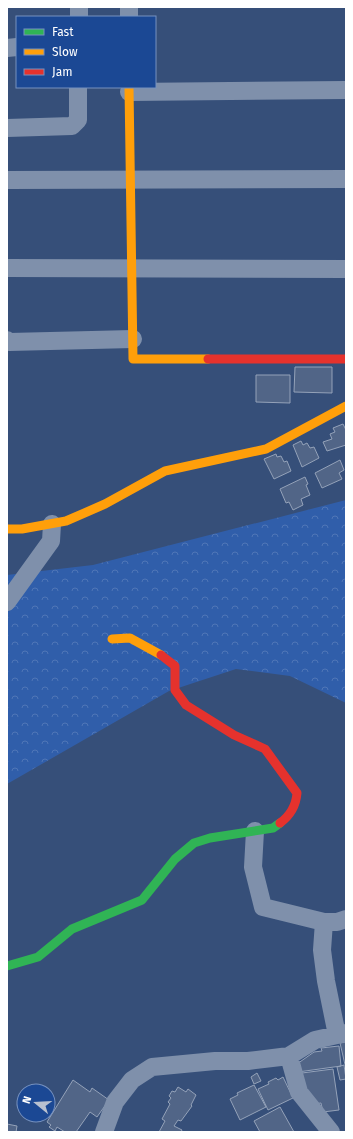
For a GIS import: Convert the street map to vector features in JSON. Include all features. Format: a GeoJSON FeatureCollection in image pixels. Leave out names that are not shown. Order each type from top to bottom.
{"type":"FeatureCollection","features":[{"type":"Feature","properties":{"kind":"street"},"geometry":{"type":"LineString","coordinates":[[7,128],[72,126],[78,120],[78,88]]}},
{"type":"Feature","properties":{"kind":"street"},"geometry":{"type":"LineString","coordinates":[[346,90],[129,89],[133,359],[346,359]]}},
{"type":"Feature","properties":{"kind":"street"},"geometry":{"type":"LineString","coordinates":[[7,180],[346,179]]}},
{"type":"Feature","properties":{"kind":"street"},"geometry":{"type":"LineString","coordinates":[[7,268],[132,267],[346,269]]}},
{"type":"Feature","properties":{"kind":"street"},"geometry":{"type":"LineString","coordinates":[[7,340],[9,342],[133,339]]}},
{"type":"Feature","properties":{"kind":"street"},"geometry":{"type":"LineString","coordinates":[[7,529],[22,530],[66,521],[105,504],[165,471],[266,449],[346,406]]}},
{"type":"Feature","properties":{"kind":"street"},"geometry":{"type":"LineString","coordinates":[[7,602],[51,540],[52,524]]}},
{"type":"Feature","properties":{"kind":"street"},"geometry":{"type":"LineString","coordinates":[[7,966],[38,957],[72,929],[142,900],[170,865],[194,843],[210,838],[273,828],[287,818],[296,805],[297,793],[265,749],[234,735],[186,705],[175,690],[175,666],[168,659],[130,638],[112,639]]}},
{"type":"Feature","properties":{"kind":"street"},"geometry":{"type":"LineString","coordinates":[[255,832],[253,867],[263,907],[324,922],[337,922],[346,919]]}},
{"type":"Feature","properties":{"kind":"street"},"geometry":{"type":"LineString","coordinates":[[104,1132],[115,1102],[132,1080],[152,1067],[215,1061],[248,1061],[289,1056],[315,1040],[341,1034],[326,981],[322,950],[324,922]]}},
{"type":"Feature","properties":{"kind":"street"},"geometry":{"type":"LineString","coordinates":[[289,1056],[300,1092],[331,1132]]}},
{"type":"Feature","properties":{"kind":"green space"},"geometry":{"type":"Polygon","coordinates":[[[346,500],[346,703],[290,676],[236,669],[169,691],[7,784],[7,575],[93,565],[346,500]]]}},
{"type":"Feature","properties":{"kind":"building"},"geometry":{"type":"Polygon","coordinates":[[[295,367],[332,367],[332,393],[294,392],[295,367]]]}},
{"type":"Feature","properties":{"kind":"building"},"geometry":{"type":"Polygon","coordinates":[[[256,375],[290,375],[290,403],[256,402],[256,375]]]}},
{"type":"Feature","properties":{"kind":"building"},"geometry":{"type":"Polygon","coordinates":[[[343,424],[346,430],[346,445],[327,451],[323,442],[332,439],[330,434],[335,432],[333,428],[343,424]]]}},
{"type":"Feature","properties":{"kind":"building"},"geometry":{"type":"Polygon","coordinates":[[[301,441],[303,445],[307,443],[310,448],[314,447],[319,458],[302,467],[293,445],[301,441]]]}},
{"type":"Feature","properties":{"kind":"building"},"geometry":{"type":"Polygon","coordinates":[[[276,454],[277,457],[281,456],[284,462],[287,461],[291,471],[274,479],[264,459],[276,454]]]}},
{"type":"Feature","properties":{"kind":"building"},"geometry":{"type":"Polygon","coordinates":[[[340,460],[344,470],[339,473],[342,479],[322,488],[315,473],[340,460]]]}},
{"type":"Feature","properties":{"kind":"building"},"geometry":{"type":"Polygon","coordinates":[[[305,477],[310,495],[301,499],[303,505],[293,510],[289,502],[286,503],[280,489],[305,477]]]}},
{"type":"Feature","properties":{"kind":"building"},"geometry":{"type":"Polygon","coordinates":[[[346,1042],[346,1069],[340,1043],[346,1042]]]}},
{"type":"Feature","properties":{"kind":"building"},"geometry":{"type":"Polygon","coordinates":[[[339,1046],[341,1066],[298,1072],[297,1064],[314,1052],[322,1051],[321,1048],[339,1046]]]}},
{"type":"Feature","properties":{"kind":"building"},"geometry":{"type":"Polygon","coordinates":[[[344,1065],[346,1079],[340,1080],[337,1067],[344,1065]]]}},
{"type":"Feature","properties":{"kind":"building"},"geometry":{"type":"Polygon","coordinates":[[[333,1069],[339,1110],[323,1112],[321,1103],[313,1104],[306,1096],[302,1073],[333,1069]]]}},
{"type":"Feature","properties":{"kind":"building"},"geometry":{"type":"Polygon","coordinates":[[[257,1073],[261,1081],[254,1084],[251,1077],[257,1073]]]}},
{"type":"Feature","properties":{"kind":"building"},"geometry":{"type":"Polygon","coordinates":[[[283,1077],[293,1098],[268,1110],[258,1089],[269,1084],[268,1082],[276,1078],[278,1080],[283,1077]]]}},
{"type":"Feature","properties":{"kind":"building"},"geometry":{"type":"Polygon","coordinates":[[[73,1080],[90,1092],[92,1088],[109,1100],[97,1117],[90,1112],[76,1132],[65,1132],[57,1127],[55,1131],[49,1127],[51,1125],[48,1123],[56,1123],[56,1107],[73,1080]]]}},
{"type":"Feature","properties":{"kind":"building"},"geometry":{"type":"Polygon","coordinates":[[[254,1085],[266,1107],[240,1120],[230,1099],[238,1095],[237,1093],[254,1085]]]}},
{"type":"Feature","properties":{"kind":"building"},"geometry":{"type":"Polygon","coordinates":[[[178,1087],[186,1092],[188,1089],[196,1095],[191,1105],[192,1106],[181,1121],[178,1120],[174,1126],[182,1130],[181,1132],[159,1132],[165,1121],[162,1119],[170,1104],[168,1102],[171,1098],[169,1096],[172,1091],[175,1092],[178,1087]]]}},
{"type":"Feature","properties":{"kind":"building"},"geometry":{"type":"Polygon","coordinates":[[[280,1107],[294,1132],[260,1132],[254,1121],[280,1107]]]}},
{"type":"Feature","properties":{"kind":"building"},"geometry":{"type":"Polygon","coordinates":[[[7,1124],[17,1126],[16,1132],[7,1132],[7,1124]]]}},
{"type":"Feature","properties":{"kind":"traffic: fast"},"geometry":{"type":"LineString","coordinates":[[7,966],[38,957],[72,929],[142,900],[175,859],[194,843],[210,838],[273,828],[280,823]]}},
{"type":"Feature","properties":{"kind":"traffic: slow"},"geometry":{"type":"LineString","coordinates":[[129,88],[133,359],[208,359]]}},
{"type":"Feature","properties":{"kind":"traffic: slow"},"geometry":{"type":"LineString","coordinates":[[7,529],[22,529],[66,521],[105,504],[165,471],[266,449],[346,406]]}},
{"type":"Feature","properties":{"kind":"traffic: slow"},"geometry":{"type":"LineString","coordinates":[[112,639],[130,638],[161,655]]}},
{"type":"Feature","properties":{"kind":"traffic: jam"},"geometry":{"type":"LineString","coordinates":[[208,359],[346,359]]}},
{"type":"Feature","properties":{"kind":"traffic: jam"},"geometry":{"type":"LineString","coordinates":[[161,655],[175,666],[175,690],[186,705],[234,735],[265,749],[297,793],[292,810],[280,823]]}}]}
